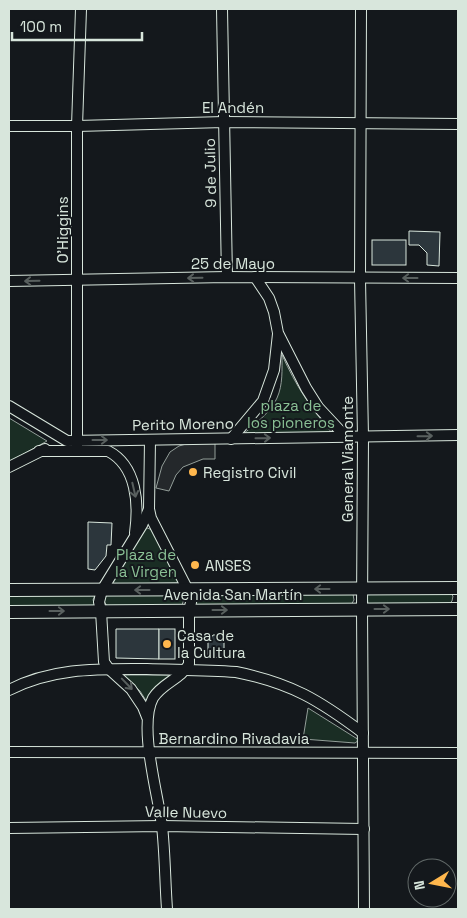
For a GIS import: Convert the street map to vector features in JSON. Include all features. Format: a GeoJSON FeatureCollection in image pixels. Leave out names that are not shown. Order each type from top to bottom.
{"type":"FeatureCollection","features":[{"type":"Feature","properties":{"kind":"main road","name":"Avenida San Martín"},"geometry":{"type":"LineString","coordinates":[[9,590],[458,588]]}},
{"type":"Feature","properties":{"kind":"main road","name":"Avenida San Martín"},"geometry":{"type":"LineString","coordinates":[[9,612],[458,609]]}},
{"type":"Feature","properties":{"kind":"street","name":"O'Higgins"},"geometry":{"type":"LineString","coordinates":[[74,444],[77,126],[81,9]]}},
{"type":"Feature","properties":{"kind":"street","name":"9 de Julio"},"geometry":{"type":"LineString","coordinates":[[222,9],[227,277]]}},
{"type":"Feature","properties":{"kind":"street","name":"General Viamonte"},"geometry":{"type":"LineString","coordinates":[[361,9],[360,278],[363,437],[364,909]]}},
{"type":"Feature","properties":{"kind":"street","name":"El Andén"},"geometry":{"type":"LineString","coordinates":[[9,126],[224,122],[458,124]]}},
{"type":"Feature","properties":{"kind":"street","name":"25 de Mayo"},"geometry":{"type":"LineString","coordinates":[[9,281],[227,277],[458,278]]}},
{"type":"Feature","properties":{"kind":"street"},"geometry":{"type":"LineString","coordinates":[[255,277],[269,298],[278,333],[306,388],[318,407],[345,436]]}},
{"type":"Feature","properties":{"kind":"street"},"geometry":{"type":"LineString","coordinates":[[231,439],[263,401],[274,370],[278,333]]}},
{"type":"Feature","properties":{"kind":"street"},"geometry":{"type":"LineString","coordinates":[[9,406],[74,444],[108,451],[116,455],[126,468],[133,484],[137,505],[134,538]]}},
{"type":"Feature","properties":{"kind":"street","name":"Perito Moreno"},"geometry":{"type":"LineString","coordinates":[[74,444],[150,440],[458,435]]}},
{"type":"Feature","properties":{"kind":"street"},"geometry":{"type":"LineString","coordinates":[[148,718],[154,697],[162,687],[185,670],[189,664],[189,610],[192,598],[154,525],[149,509],[150,440]]}},
{"type":"Feature","properties":{"kind":"street"},"geometry":{"type":"LineString","coordinates":[[9,468],[39,451],[74,444]]}},
{"type":"Feature","properties":{"kind":"street"},"geometry":{"type":"LineString","coordinates":[[149,509],[134,538],[102,590],[99,602],[105,665],[131,689],[144,707],[148,718],[150,752],[162,826],[167,909]]}},
{"type":"Feature","properties":{"kind":"street"},"geometry":{"type":"LineString","coordinates":[[9,690],[39,677],[63,671],[109,669],[236,672],[259,676],[283,684],[322,703],[363,733]]}},
{"type":"Feature","properties":{"kind":"street","name":"Bernardino Rivadavia"},"geometry":{"type":"LineString","coordinates":[[9,752],[458,753]]}},
{"type":"Feature","properties":{"kind":"street","name":"Valle Nuevo"},"geometry":{"type":"LineString","coordinates":[[9,828],[162,826],[364,829]]}},
{"type":"Feature","properties":{"kind":"green space","name":"plaza de los pioneros"},"geometry":{"type":"Polygon","coordinates":[[[282,355],[304,396],[332,433],[242,435],[257,423],[277,398],[281,382],[282,355]]]}},
{"type":"Feature","properties":{"kind":"green space"},"geometry":{"type":"Polygon","coordinates":[[[9,418],[47,441],[9,462],[9,418]]]}},
{"type":"Feature","properties":{"kind":"green space","name":"Plaza de la Virgen"},"geometry":{"type":"Polygon","coordinates":[[[145,527],[152,530],[179,581],[178,583],[112,584],[110,580],[145,527]]]}},
{"type":"Feature","properties":{"kind":"green space"},"geometry":{"type":"Polygon","coordinates":[[[9,593],[95,595],[93,600],[96,606],[9,608],[9,593]]]}},
{"type":"Feature","properties":{"kind":"green space"},"geometry":{"type":"Polygon","coordinates":[[[369,593],[450,593],[453,596],[449,604],[368,604],[367,595],[369,593]]]}},
{"type":"Feature","properties":{"kind":"green space"},"geometry":{"type":"Polygon","coordinates":[[[106,594],[180,594],[184,599],[182,605],[107,606],[104,601],[106,594]]]}},
{"type":"Feature","properties":{"kind":"green space"},"geometry":{"type":"Polygon","coordinates":[[[194,594],[353,594],[354,600],[351,605],[195,607],[194,594]]]}},
{"type":"Feature","properties":{"kind":"green space"},"geometry":{"type":"Polygon","coordinates":[[[123,675],[172,675],[147,702],[140,691],[123,675]]]}},
{"type":"Feature","properties":{"kind":"green space"},"geometry":{"type":"Polygon","coordinates":[[[308,708],[359,740],[355,743],[303,739],[308,708]]]}},
{"type":"Feature","properties":{"kind":"shaded area"},"geometry":{"type":"Polygon","coordinates":[[[215,443],[215,459],[203,459],[183,467],[176,475],[169,491],[156,488],[162,466],[170,452],[186,444],[215,443]]]}},
{"type":"Feature","properties":{"kind":"building"},"geometry":{"type":"Polygon","coordinates":[[[409,231],[440,232],[439,266],[427,265],[427,253],[419,245],[409,245],[409,231]]]}},
{"type":"Feature","properties":{"kind":"building"},"geometry":{"type":"Polygon","coordinates":[[[372,240],[406,240],[406,265],[372,265],[372,240]]]}},
{"type":"Feature","properties":{"kind":"building"},"geometry":{"type":"Polygon","coordinates":[[[88,522],[112,523],[111,545],[107,545],[106,556],[95,570],[88,569],[88,522]]]}},
{"type":"Feature","properties":{"kind":"building"},"geometry":{"type":"Polygon","coordinates":[[[116,629],[159,629],[159,659],[116,658],[116,629]]]}},
{"type":"Feature","properties":{"kind":"building","name":"Casa de la Cultura"},"geometry":{"type":"Polygon","coordinates":[[[159,629],[175,629],[175,659],[159,659],[159,629]]]}},
{"type":"Feature","properties":{"kind":"building"},"geometry":{"type":"Polygon","coordinates":[[[213,635],[224,635],[224,657],[208,658],[208,642],[213,635]]]}},
{"type":"Feature","properties":{"kind":"place","name":"Registro Civil"},"geometry":{"type":"Point","coordinates":[193,472]}},
{"type":"Feature","properties":{"kind":"place","name":"ANSES"},"geometry":{"type":"Point","coordinates":[195,565]}},
{"type":"Feature","properties":{"kind":"place","name":"Casa de la Cultura"},"geometry":{"type":"Point","coordinates":[167,644]}}]}
